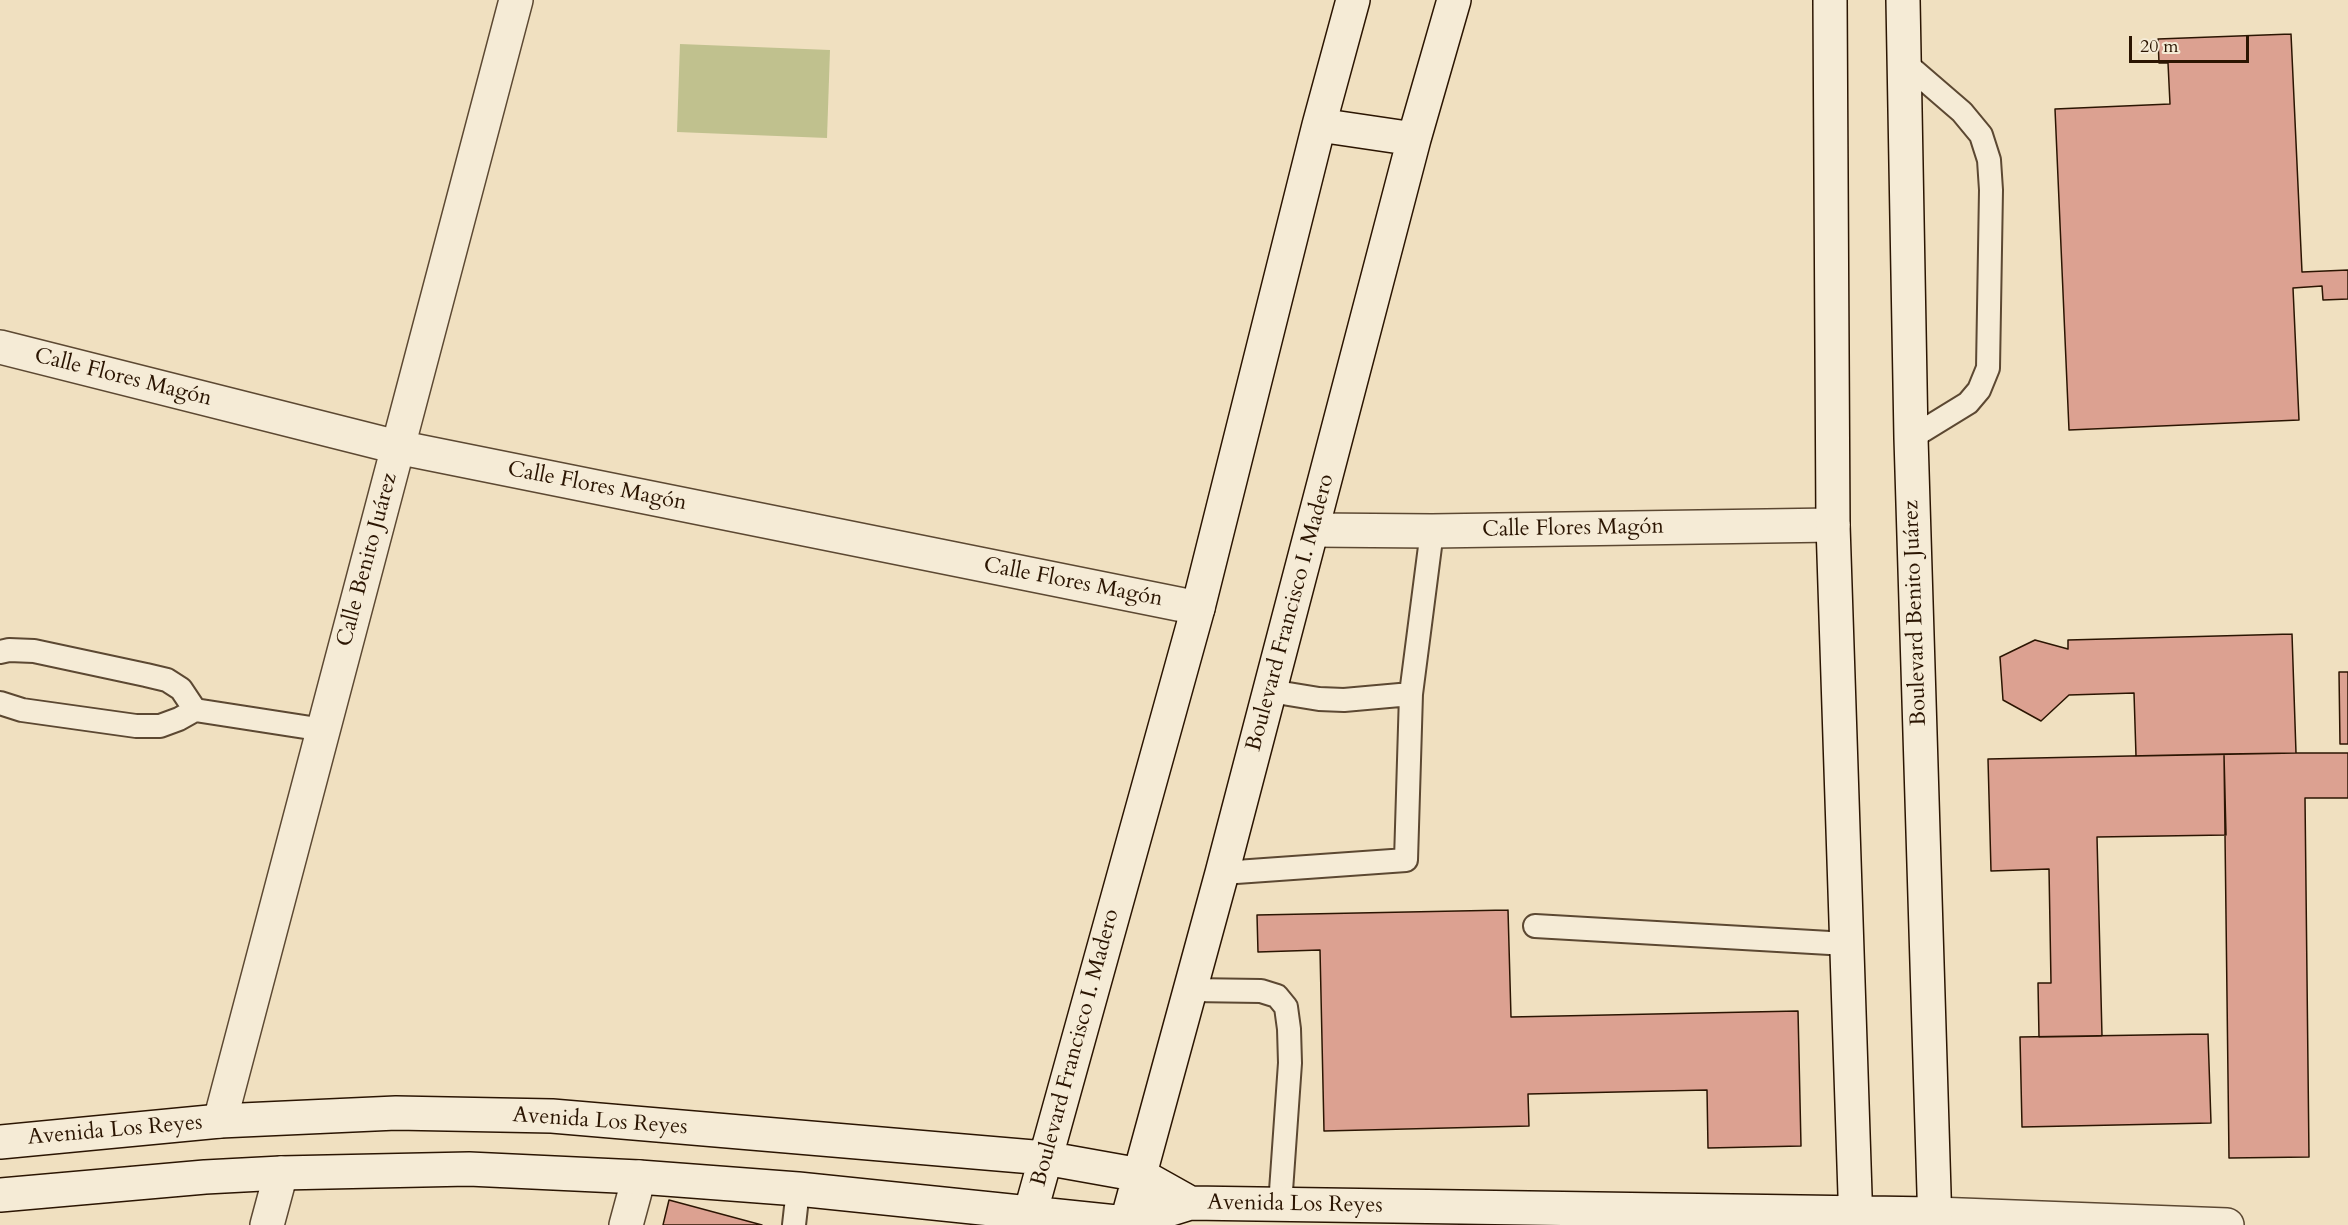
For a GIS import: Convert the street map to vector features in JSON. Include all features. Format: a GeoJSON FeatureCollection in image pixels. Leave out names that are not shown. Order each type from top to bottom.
{"type":"FeatureCollection","features":[{"type":"Feature","properties":{"kind":"main road","name":"Calle Benito Juárez"},"geometry":{"type":"LineString","coordinates":[[220,1121],[516,0]]}},
{"type":"Feature","properties":{"kind":"main road","name":"Boulevard Francisco I. Madero"},"geometry":{"type":"LineString","coordinates":[[1029,1219],[1198,608],[1319,125],[1353,0]]}},
{"type":"Feature","properties":{"kind":"main road","name":"Boulevard Francisco I. Madero"},"geometry":{"type":"LineString","coordinates":[[1126,1224],[1191,990],[1414,139],[1454,0]]}},
{"type":"Feature","properties":{"kind":"main road"},"geometry":{"type":"LineString","coordinates":[[1830,0],[1833,525],[1856,1220]]}},
{"type":"Feature","properties":{"kind":"main road","name":"Boulevard Benito Juárez"},"geometry":{"type":"LineString","coordinates":[[1903,0],[1911,438],[1935,1220]]}},
{"type":"Feature","properties":{"kind":"main road"},"geometry":{"type":"LineString","coordinates":[[1319,125],[1414,139]]}},
{"type":"Feature","properties":{"kind":"main road","name":"Calle Flores Magón"},"geometry":{"type":"LineString","coordinates":[[0,347],[398,447],[1198,608]]}},
{"type":"Feature","properties":{"kind":"main road","name":"Calle Flores Magón"},"geometry":{"type":"LineString","coordinates":[[1313,530],[1432,531],[1833,525]]}},
{"type":"Feature","properties":{"kind":"main road","name":"Avenida Los Reyes"},"geometry":{"type":"LineString","coordinates":[[0,1142],[220,1121],[396,1113],[552,1116],[1045,1158],[1140,1175],[1190,1203]]}},
{"type":"Feature","properties":{"kind":"main road","name":"Avenida Los Reyes"},"geometry":{"type":"LineString","coordinates":[[0,1195],[205,1177],[469,1169],[639,1177],[798,1189],[1029,1219],[1126,1224],[1190,1203],[1856,1220],[2227,1225]]}},
{"type":"Feature","properties":{"kind":"main road"},"geometry":{"type":"LineString","coordinates":[[267,1225],[281,1173]]}},
{"type":"Feature","properties":{"kind":"main road"},"geometry":{"type":"LineString","coordinates":[[626,1225],[639,1177]]}},
{"type":"Feature","properties":{"kind":"lane"},"geometry":{"type":"LineString","coordinates":[[1904,62],[1962,112],[1981,135],[1989,160],[1992,190],[1988,368],[1979,390],[1968,403],[1911,438]]}},
{"type":"Feature","properties":{"kind":"lane"},"geometry":{"type":"LineString","coordinates":[[1222,873],[1406,860],[1411,694],[1432,531]]}},
{"type":"Feature","properties":{"kind":"lane"},"geometry":{"type":"LineString","coordinates":[[0,652],[34,651],[167,680],[181,689],[195,710]]}},
{"type":"Feature","properties":{"kind":"lane"},"geometry":{"type":"LineString","coordinates":[[1270,691],[1319,699],[1344,700],[1411,694]]}},
{"type":"Feature","properties":{"kind":"lane"},"geometry":{"type":"LineString","coordinates":[[0,703],[22,710],[136,726],[160,726],[195,710],[324,730]]}},
{"type":"Feature","properties":{"kind":"lane"},"geometry":{"type":"LineString","coordinates":[[1535,926],[1846,944]]}},
{"type":"Feature","properties":{"kind":"lane"},"geometry":{"type":"LineString","coordinates":[[1191,990],[1261,992],[1277,996],[1286,1007],[1290,1063],[1280,1205]]}},
{"type":"Feature","properties":{"kind":"lane"},"geometry":{"type":"LineString","coordinates":[[794,1225],[798,1189]]}},
{"type":"Feature","properties":{"kind":"green space"},"geometry":{"type":"Polygon","coordinates":[[[680,44],[830,50],[827,138],[677,132],[680,44]]]}},
{"type":"Feature","properties":{"kind":"building"},"geometry":{"type":"Polygon","coordinates":[[[2291,34],[2302,272],[2348,270],[2348,299],[2323,300],[2322,286],[2293,288],[2299,420],[2069,430],[2055,109],[2170,104],[2168,63],[2159,63],[2158,39],[2291,34]]]}},
{"type":"Feature","properties":{"kind":"building"},"geometry":{"type":"Polygon","coordinates":[[[2292,634],[2296,753],[2136,756],[2134,693],[2069,695],[2041,721],[2003,700],[2000,657],[2035,640],[2068,649],[2068,640],[2292,634]]]}},
{"type":"Feature","properties":{"kind":"building"},"geometry":{"type":"Polygon","coordinates":[[[2339,672],[2348,672],[2348,744],[2340,744],[2339,672]]]}},
{"type":"Feature","properties":{"kind":"building"},"geometry":{"type":"Polygon","coordinates":[[[2348,753],[2348,798],[2305,798],[2309,1157],[2229,1158],[2224,754],[2348,753]]]}},
{"type":"Feature","properties":{"kind":"building"},"geometry":{"type":"Polygon","coordinates":[[[2224,754],[2226,835],[2097,837],[2102,1036],[2039,1037],[2038,983],[2051,983],[2049,869],[1991,871],[1988,759],[2224,754]]]}},
{"type":"Feature","properties":{"kind":"building"},"geometry":{"type":"Polygon","coordinates":[[[1508,910],[1511,1017],[1798,1011],[1801,1146],[1708,1148],[1707,1090],[1528,1094],[1529,1126],[1324,1131],[1320,950],[1258,952],[1257,915],[1508,910]]]}},
{"type":"Feature","properties":{"kind":"building"},"geometry":{"type":"Polygon","coordinates":[[[2208,1034],[2211,1123],[2022,1127],[2020,1037],[2208,1034]]]}},
{"type":"Feature","properties":{"kind":"building"},"geometry":{"type":"Polygon","coordinates":[[[669,1200],[762,1225],[663,1225],[669,1200]]]}}]}
